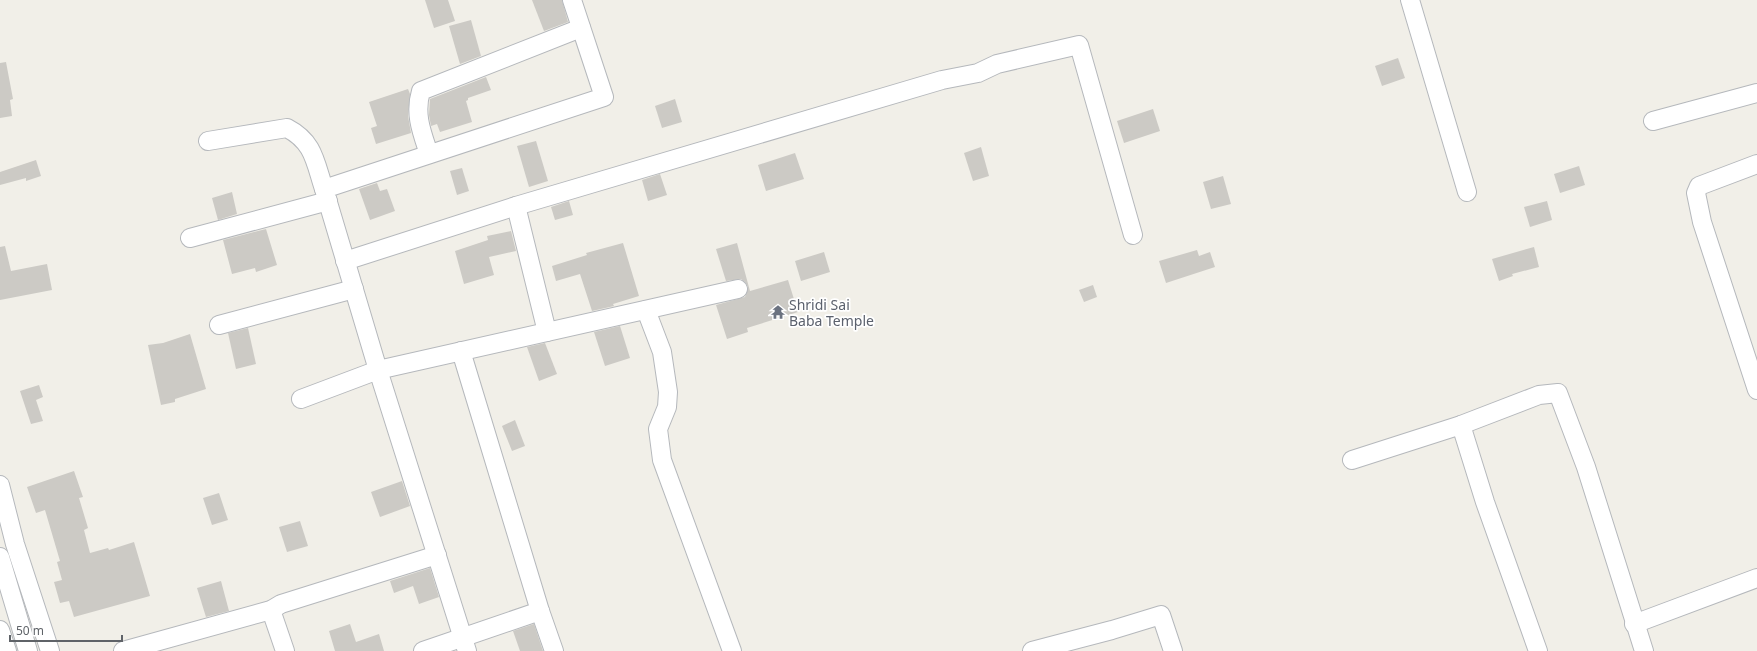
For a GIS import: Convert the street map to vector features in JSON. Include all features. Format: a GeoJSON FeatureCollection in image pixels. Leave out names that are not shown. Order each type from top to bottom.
{"type":"FeatureCollection","features":[{"type":"Feature","properties":{"kind":"street"},"geometry":{"type":"LineString","coordinates":[[190,238],[326,195],[429,154],[604,97],[572,0]]}},
{"type":"Feature","properties":{"kind":"street"},"geometry":{"type":"LineString","coordinates":[[1410,0],[1466,192]]}},
{"type":"Feature","properties":{"kind":"street"},"geometry":{"type":"LineString","coordinates":[[429,154],[417,114],[417,102],[421,91],[581,28]]}},
{"type":"Feature","properties":{"kind":"street"},"geometry":{"type":"LineString","coordinates":[[346,260],[516,206],[942,80],[978,73],[997,64],[1079,46],[1133,235]]}},
{"type":"Feature","properties":{"kind":"street"},"geometry":{"type":"LineString","coordinates":[[1653,121],[1757,93]]}},
{"type":"Feature","properties":{"kind":"street"},"geometry":{"type":"LineString","coordinates":[[208,141],[287,128],[303,138],[310,147],[346,260],[378,370],[465,644]]}},
{"type":"Feature","properties":{"kind":"street"},"geometry":{"type":"LineString","coordinates":[[1757,164],[1699,186],[1696,193],[1702,222],[1757,390]]}},
{"type":"Feature","properties":{"kind":"street"},"geometry":{"type":"LineString","coordinates":[[516,206],[547,332]]}},
{"type":"Feature","properties":{"kind":"street"},"geometry":{"type":"LineString","coordinates":[[219,325],[354,289]]}},
{"type":"Feature","properties":{"kind":"street"},"geometry":{"type":"LineString","coordinates":[[301,399],[378,370],[738,289]]}},
{"type":"Feature","properties":{"kind":"street"},"geometry":{"type":"LineString","coordinates":[[646,310],[662,352],[668,392],[667,407],[658,429],[662,460],[732,651]]}},
{"type":"Feature","properties":{"kind":"street"},"geometry":{"type":"LineString","coordinates":[[461,351],[540,611],[554,651]]}},
{"type":"Feature","properties":{"kind":"street"},"geometry":{"type":"LineString","coordinates":[[1352,460],[1461,425],[1539,395],[1558,393],[1586,467],[1634,624],[1644,651]]}},
{"type":"Feature","properties":{"kind":"street"},"geometry":{"type":"LineString","coordinates":[[1461,425],[1485,502],[1538,651]]}},
{"type":"Feature","properties":{"kind":"street"},"geometry":{"type":"LineString","coordinates":[[0,485],[15,544],[50,651]]}},
{"type":"Feature","properties":{"kind":"street"},"geometry":{"type":"LineString","coordinates":[[123,651],[270,610],[281,604],[436,555]]}},
{"type":"Feature","properties":{"kind":"street"},"geometry":{"type":"LineString","coordinates":[[0,557],[28,651]]}},
{"type":"Feature","properties":{"kind":"street"},"geometry":{"type":"LineString","coordinates":[[1634,624],[1757,578]]}},
{"type":"Feature","properties":{"kind":"street"},"geometry":{"type":"LineString","coordinates":[[270,610],[285,651]]}},
{"type":"Feature","properties":{"kind":"street"},"geometry":{"type":"LineString","coordinates":[[423,651],[465,644],[540,611]]}},
{"type":"Feature","properties":{"kind":"street"},"geometry":{"type":"LineString","coordinates":[[1032,651],[1112,630],[1160,615],[1173,651]]}},
{"type":"Feature","properties":{"kind":"street"},"geometry":{"type":"LineString","coordinates":[[0,630],[7,651]]}},
{"type":"Feature","properties":{"kind":"building"},"geometry":{"type":"Polygon","coordinates":[[[425,0],[448,0],[455,21],[434,28],[425,0]]]}},
{"type":"Feature","properties":{"kind":"building"},"geometry":{"type":"Polygon","coordinates":[[[532,0],[562,0],[568,22],[544,31],[532,0]]]}},
{"type":"Feature","properties":{"kind":"building"},"geometry":{"type":"Polygon","coordinates":[[[471,20],[481,56],[460,64],[449,26],[471,20]]]}},
{"type":"Feature","properties":{"kind":"building"},"geometry":{"type":"Polygon","coordinates":[[[1398,58],[1405,78],[1382,86],[1375,66],[1398,58]]]}},
{"type":"Feature","properties":{"kind":"building"},"geometry":{"type":"Polygon","coordinates":[[[6,62],[13,99],[10,100],[12,116],[0,118],[0,63],[6,62]]]}},
{"type":"Feature","properties":{"kind":"building"},"geometry":{"type":"Polygon","coordinates":[[[486,77],[491,90],[468,98],[466,101],[472,122],[440,132],[437,124],[431,126],[429,115],[430,99],[486,77]]]}},
{"type":"Feature","properties":{"kind":"building"},"geometry":{"type":"Polygon","coordinates":[[[408,89],[410,94],[408,116],[411,133],[376,144],[371,128],[377,126],[369,102],[408,89]]]}},
{"type":"Feature","properties":{"kind":"building"},"geometry":{"type":"Polygon","coordinates":[[[675,99],[682,122],[662,128],[655,106],[675,99]]]}},
{"type":"Feature","properties":{"kind":"building"},"geometry":{"type":"Polygon","coordinates":[[[1153,109],[1160,131],[1124,143],[1117,121],[1153,109]]]}},
{"type":"Feature","properties":{"kind":"building"},"geometry":{"type":"Polygon","coordinates":[[[536,141],[548,181],[529,187],[517,146],[536,141]]]}},
{"type":"Feature","properties":{"kind":"building"},"geometry":{"type":"Polygon","coordinates":[[[981,147],[989,176],[973,181],[964,153],[981,147]]]}},
{"type":"Feature","properties":{"kind":"building"},"geometry":{"type":"Polygon","coordinates":[[[795,153],[804,179],[766,191],[758,165],[795,153]]]}},
{"type":"Feature","properties":{"kind":"building"},"geometry":{"type":"Polygon","coordinates":[[[36,160],[41,176],[26,181],[26,178],[0,185],[0,172],[36,160]]]}},
{"type":"Feature","properties":{"kind":"building"},"geometry":{"type":"Polygon","coordinates":[[[1579,166],[1585,185],[1560,193],[1554,174],[1579,166]]]}},
{"type":"Feature","properties":{"kind":"building"},"geometry":{"type":"Polygon","coordinates":[[[462,168],[469,191],[457,195],[450,171],[462,168]]]}},
{"type":"Feature","properties":{"kind":"building"},"geometry":{"type":"Polygon","coordinates":[[[660,174],[667,195],[648,201],[642,180],[660,174]]]}},
{"type":"Feature","properties":{"kind":"building"},"geometry":{"type":"Polygon","coordinates":[[[1223,176],[1231,204],[1211,209],[1203,182],[1223,176]]]}},
{"type":"Feature","properties":{"kind":"building"},"geometry":{"type":"Polygon","coordinates":[[[377,183],[380,191],[387,189],[395,211],[370,220],[359,189],[377,183]]]}},
{"type":"Feature","properties":{"kind":"building"},"geometry":{"type":"Polygon","coordinates":[[[232,192],[237,214],[218,220],[212,198],[232,192]]]}},
{"type":"Feature","properties":{"kind":"building"},"geometry":{"type":"Polygon","coordinates":[[[569,201],[573,215],[555,220],[551,207],[569,201]]]}},
{"type":"Feature","properties":{"kind":"building"},"geometry":{"type":"Polygon","coordinates":[[[1547,201],[1552,220],[1530,227],[1524,207],[1547,201]]]}},
{"type":"Feature","properties":{"kind":"building"},"geometry":{"type":"Polygon","coordinates":[[[266,229],[277,265],[256,272],[255,268],[232,274],[223,240],[266,229]]]}},
{"type":"Feature","properties":{"kind":"building"},"geometry":{"type":"Polygon","coordinates":[[[511,231],[516,251],[489,257],[494,275],[464,284],[455,251],[488,240],[487,236],[511,231]]]}},
{"type":"Feature","properties":{"kind":"building"},"geometry":{"type":"Polygon","coordinates":[[[623,243],[639,296],[613,304],[614,306],[592,311],[580,274],[556,281],[552,266],[587,255],[586,253],[623,243]]]}},
{"type":"Feature","properties":{"kind":"building"},"geometry":{"type":"Polygon","coordinates":[[[737,243],[750,291],[788,280],[798,312],[747,328],[748,332],[727,339],[716,305],[745,297],[748,287],[741,279],[726,281],[716,249],[737,243]]]}},
{"type":"Feature","properties":{"kind":"building"},"geometry":{"type":"Polygon","coordinates":[[[5,246],[11,271],[47,264],[52,290],[0,300],[0,247],[5,246]]]}},
{"type":"Feature","properties":{"kind":"building"},"geometry":{"type":"Polygon","coordinates":[[[1534,247],[1539,267],[1512,274],[1513,276],[1499,281],[1492,259],[1534,247]]]}},
{"type":"Feature","properties":{"kind":"building"},"geometry":{"type":"Polygon","coordinates":[[[1197,250],[1199,256],[1210,252],[1215,267],[1166,283],[1159,261],[1197,250]]]}},
{"type":"Feature","properties":{"kind":"building"},"geometry":{"type":"Polygon","coordinates":[[[824,252],[830,272],[801,281],[795,261],[824,252]]]}},
{"type":"Feature","properties":{"kind":"building"},"geometry":{"type":"Polygon","coordinates":[[[1093,285],[1097,297],[1084,302],[1079,290],[1093,285]]]}},
{"type":"Feature","properties":{"kind":"building"},"geometry":{"type":"Polygon","coordinates":[[[620,326],[630,358],[605,366],[594,332],[620,326]]]}},
{"type":"Feature","properties":{"kind":"building"},"geometry":{"type":"Polygon","coordinates":[[[248,328],[256,364],[236,369],[228,333],[248,328]]]}},
{"type":"Feature","properties":{"kind":"building"},"geometry":{"type":"Polygon","coordinates":[[[190,334],[206,389],[175,399],[175,402],[161,405],[148,345],[163,343],[190,334]]]}},
{"type":"Feature","properties":{"kind":"building"},"geometry":{"type":"Polygon","coordinates":[[[545,343],[557,374],[539,381],[527,347],[545,343]]]}},
{"type":"Feature","properties":{"kind":"building"},"geometry":{"type":"Polygon","coordinates":[[[39,385],[43,397],[36,400],[43,421],[31,424],[20,391],[39,385]]]}},
{"type":"Feature","properties":{"kind":"building"},"geometry":{"type":"Polygon","coordinates":[[[515,420],[525,446],[512,451],[502,426],[515,420]]]}},
{"type":"Feature","properties":{"kind":"building"},"geometry":{"type":"Polygon","coordinates":[[[74,471],[83,497],[79,498],[88,528],[84,530],[90,553],[108,548],[109,550],[134,542],[150,596],[74,617],[69,601],[60,603],[54,582],[62,580],[57,562],[60,561],[45,510],[36,513],[27,487],[74,471]]]}},
{"type":"Feature","properties":{"kind":"building"},"geometry":{"type":"Polygon","coordinates":[[[402,481],[410,506],[380,517],[371,492],[402,481]]]}},
{"type":"Feature","properties":{"kind":"building"},"geometry":{"type":"Polygon","coordinates":[[[219,493],[228,520],[212,525],[203,498],[219,493]]]}},
{"type":"Feature","properties":{"kind":"building"},"geometry":{"type":"Polygon","coordinates":[[[300,521],[308,546],[287,552],[279,527],[300,521]]]}},
{"type":"Feature","properties":{"kind":"building"},"geometry":{"type":"Polygon","coordinates":[[[430,568],[439,597],[419,604],[413,586],[394,593],[390,581],[430,568]]]}},
{"type":"Feature","properties":{"kind":"building"},"geometry":{"type":"Polygon","coordinates":[[[221,581],[229,611],[206,617],[197,588],[221,581]]]}},
{"type":"Feature","properties":{"kind":"building"},"geometry":{"type":"Polygon","coordinates":[[[350,624],[356,642],[379,634],[384,651],[335,651],[329,631],[350,624]]]}},
{"type":"Feature","properties":{"kind":"building"},"geometry":{"type":"Polygon","coordinates":[[[534,624],[543,651],[520,651],[513,631],[534,624]]]}},
{"type":"Feature","properties":{"kind":"place","name":"Shridi Sai Baba Temple"},"geometry":{"type":"Point","coordinates":[778,312]}}]}
